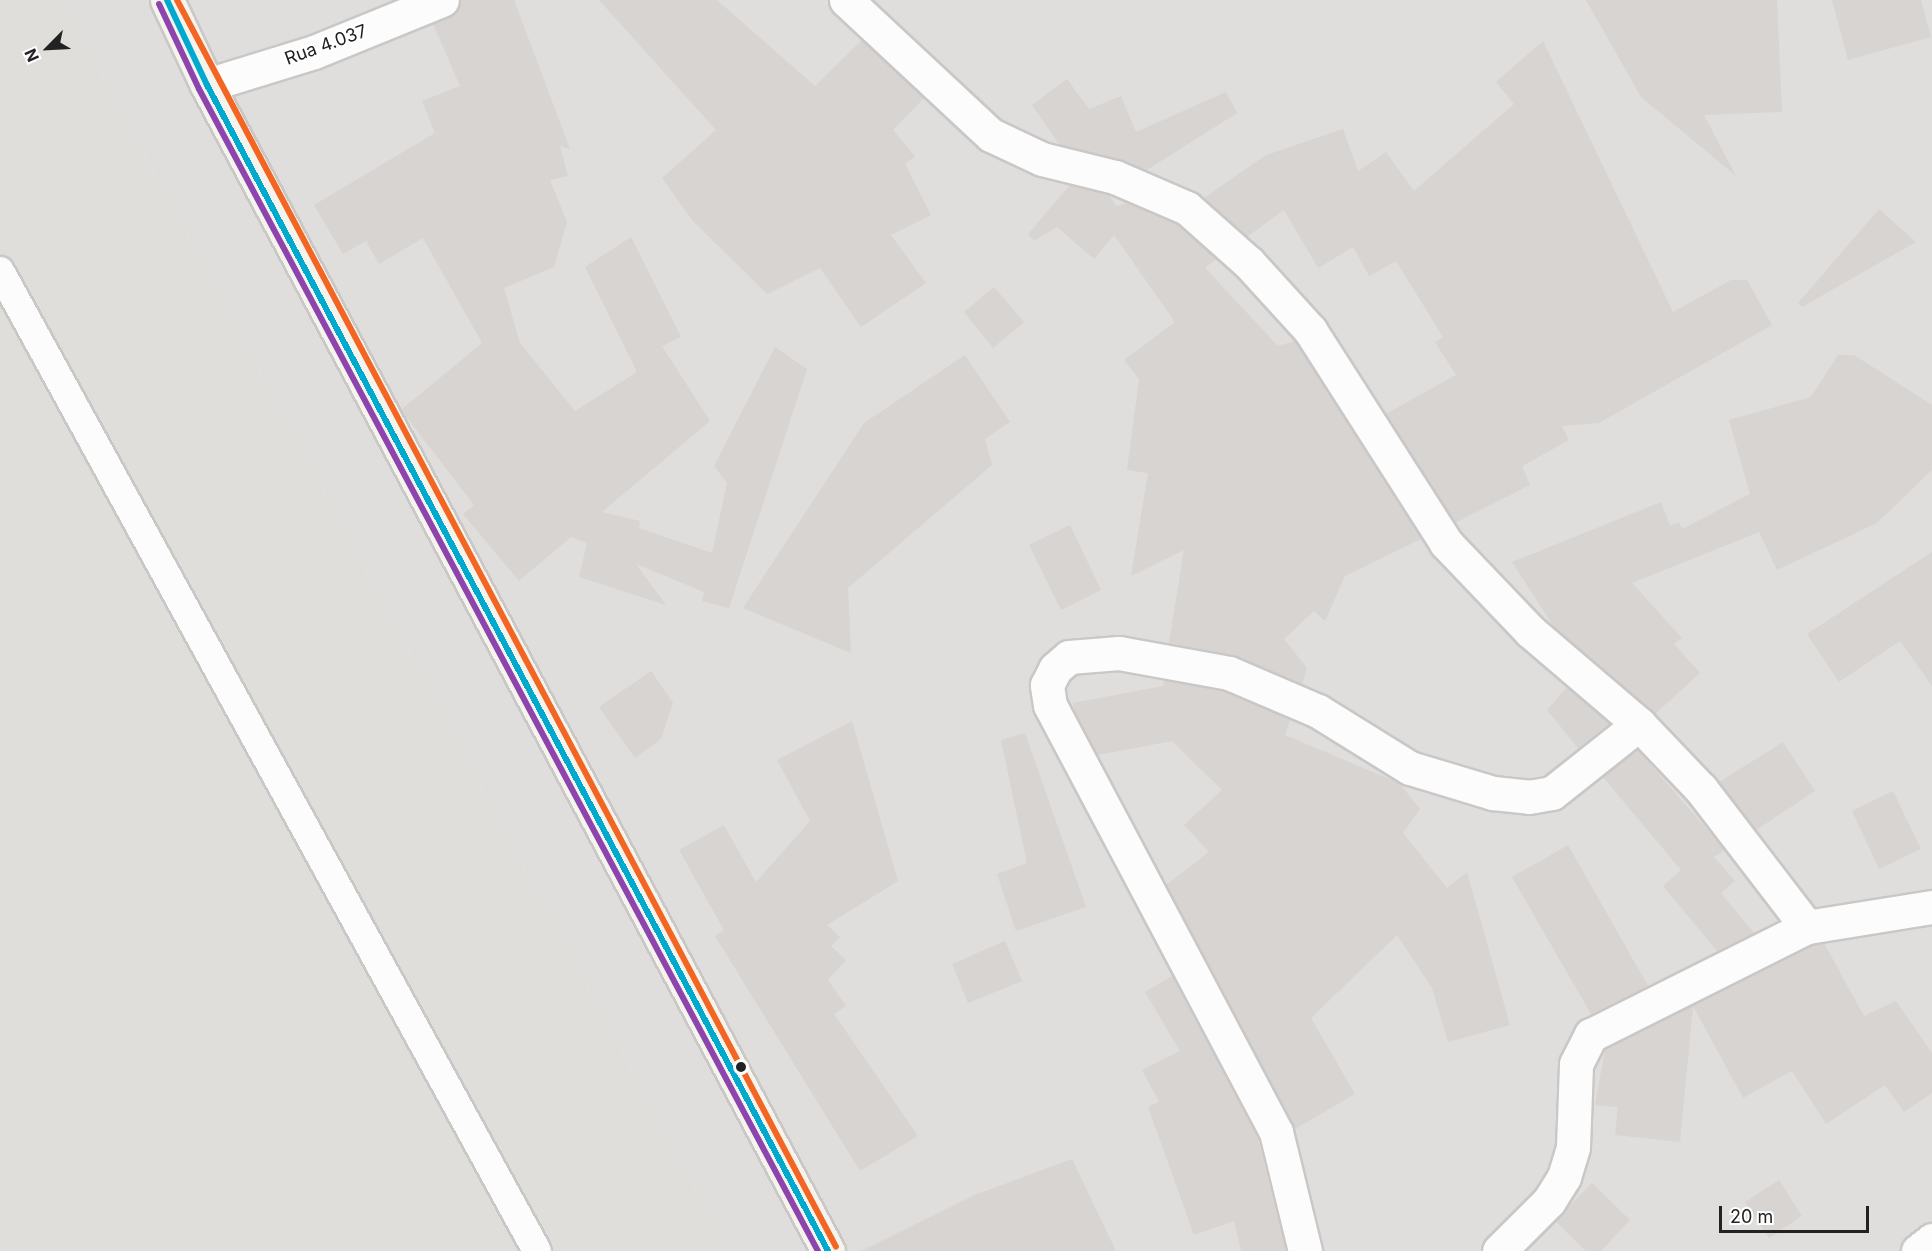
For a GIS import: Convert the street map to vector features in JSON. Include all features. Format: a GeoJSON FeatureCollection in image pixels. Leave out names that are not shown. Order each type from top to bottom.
{"type":"FeatureCollection","features":[{"type":"Feature","properties":{"kind":"main road"},"geometry":{"type":"LineString","coordinates":[[167,0],[207,85],[828,1251]]}},
{"type":"Feature","properties":{"kind":"street","name":"Rua 4.037"},"geometry":{"type":"LineString","coordinates":[[207,85],[314,52],[442,0]]}},
{"type":"Feature","properties":{"kind":"street"},"geometry":{"type":"LineString","coordinates":[[846,0],[991,135],[1041,159],[1115,177],[1187,208],[1249,263],[1310,330],[1446,543],[1530,631],[1639,724],[1701,789],[1807,927]]}},
{"type":"Feature","properties":{"kind":"street"},"geometry":{"type":"LineString","coordinates":[[1305,1251],[1276,1132],[1050,705],[1047,685],[1055,669],[1069,657],[1119,653],[1229,673],[1318,711],[1410,768],[1493,793],[1529,797],[1552,793],[1639,724]]}},
{"type":"Feature","properties":{"kind":"street"},"geometry":{"type":"LineString","coordinates":[[1499,1251],[1549,1201],[1564,1177],[1573,1147],[1576,1064],[1591,1035],[1807,927],[1932,907]]}},
{"type":"Feature","properties":{"kind":"street"},"geometry":{"type":"LineString","coordinates":[[1918,1251],[1932,1240]]}},
{"type":"Feature","properties":{"kind":"lane"},"geometry":{"type":"LineString","coordinates":[[0,271],[537,1251]]}},
{"type":"Feature","properties":{"kind":"shaded area"},"geometry":{"type":"Polygon","coordinates":[[[0,0],[62,0],[728,1251],[0,1251],[0,0]]]}},
{"type":"Feature","properties":{"kind":"shaded area"},"geometry":{"type":"Polygon","coordinates":[[[62,0],[1932,0],[1932,1251],[728,1251],[62,0]]]}},
{"type":"Feature","properties":{"kind":"building"},"geometry":{"type":"Polygon","coordinates":[[[460,0],[514,0],[570,149],[560,146],[568,176],[550,180],[567,222],[554,267],[504,288],[520,343],[575,411],[637,372],[585,267],[631,237],[681,337],[662,346],[710,421],[602,512],[640,521],[639,528],[712,553],[727,483],[714,466],[775,347],[807,369],[729,608],[702,601],[704,592],[636,564],[666,605],[579,577],[587,543],[571,537],[519,581],[463,514],[474,505],[401,410],[482,343],[423,238],[379,264],[366,241],[343,254],[314,205],[435,133],[422,101],[460,86],[433,24],[456,12],[460,0]]]}},
{"type":"Feature","properties":{"kind":"building"},"geometry":{"type":"Polygon","coordinates":[[[599,0],[717,0],[815,86],[862,40],[924,98],[893,130],[915,156],[905,164],[931,215],[891,235],[926,283],[861,327],[820,268],[767,294],[692,220],[662,178],[716,130],[599,0]]]}},
{"type":"Feature","properties":{"kind":"building"},"geometry":{"type":"Polygon","coordinates":[[[1586,0],[1777,0],[1782,112],[1704,115],[1736,176],[1641,97],[1586,0]]]}},
{"type":"Feature","properties":{"kind":"building"},"geometry":{"type":"Polygon","coordinates":[[[1832,0],[1921,0],[1931,37],[1848,60],[1832,0]]]}},
{"type":"Feature","properties":{"kind":"building"},"geometry":{"type":"Polygon","coordinates":[[[1543,41],[1673,312],[1731,280],[1747,280],[1772,325],[1599,423],[1562,426],[1569,440],[1522,466],[1530,485],[1455,523],[1386,414],[1456,375],[1435,342],[1443,337],[1396,261],[1369,276],[1353,247],[1318,268],[1284,210],[1247,237],[1204,198],[1266,155],[1343,129],[1358,171],[1386,152],[1414,191],[1514,104],[1496,82],[1543,41]]]}},
{"type":"Feature","properties":{"kind":"building"},"geometry":{"type":"Polygon","coordinates":[[[1067,79],[1089,109],[1121,96],[1136,132],[1226,92],[1237,113],[1147,170],[1059,144],[1032,105],[1067,79]]]}},
{"type":"Feature","properties":{"kind":"building"},"geometry":{"type":"Polygon","coordinates":[[[1070,185],[1109,195],[1116,206],[1127,203],[1177,224],[1216,259],[1205,268],[1278,346],[1295,341],[1421,539],[1345,576],[1325,621],[1314,611],[1284,639],[1307,668],[1302,684],[1236,656],[1169,643],[1184,550],[1131,576],[1148,473],[1127,470],[1139,379],[1124,360],[1175,322],[1114,235],[1094,259],[1057,227],[1034,241],[1028,234],[1070,185]]]}},
{"type":"Feature","properties":{"kind":"building"},"geometry":{"type":"Polygon","coordinates":[[[1879,209],[1916,242],[1802,307],[1798,303],[1879,209]]]}},
{"type":"Feature","properties":{"kind":"building"},"geometry":{"type":"Polygon","coordinates":[[[994,287],[1024,322],[993,348],[964,312],[994,287]]]}},
{"type":"Feature","properties":{"kind":"building"},"geometry":{"type":"Polygon","coordinates":[[[965,355],[1010,422],[985,439],[992,465],[848,588],[851,653],[743,608],[864,423],[965,355]]]}},
{"type":"Feature","properties":{"kind":"building"},"geometry":{"type":"Polygon","coordinates":[[[1838,355],[1854,355],[1932,405],[1932,470],[1877,523],[1777,570],[1759,532],[1632,583],[1682,638],[1674,644],[1700,673],[1655,714],[1554,627],[1512,562],[1661,502],[1670,526],[1679,522],[1682,529],[1750,494],[1729,420],[1811,397],[1838,355]]]}},
{"type":"Feature","properties":{"kind":"building"},"geometry":{"type":"Polygon","coordinates":[[[1070,525],[1101,590],[1061,610],[1029,545],[1070,525]]]}},
{"type":"Feature","properties":{"kind":"building"},"geometry":{"type":"Polygon","coordinates":[[[1932,552],[1932,686],[1900,641],[1839,682],[1807,634],[1932,552]]]}},
{"type":"Feature","properties":{"kind":"building"},"geometry":{"type":"Polygon","coordinates":[[[651,671],[673,703],[661,739],[635,758],[599,707],[651,671]]]}},
{"type":"Feature","properties":{"kind":"building"},"geometry":{"type":"Polygon","coordinates":[[[1164,680],[1224,691],[1290,719],[1285,735],[1399,783],[1420,809],[1403,833],[1447,888],[1467,872],[1510,1025],[1448,1042],[1432,988],[1397,935],[1311,1018],[1355,1094],[1295,1129],[1166,885],[1209,852],[1184,825],[1222,790],[1172,741],[1098,755],[1075,712],[1073,703],[1163,686],[1164,680]]]}},
{"type":"Feature","properties":{"kind":"building"},"geometry":{"type":"Polygon","coordinates":[[[1567,687],[1610,723],[1578,748],[1547,710],[1567,687]]]}},
{"type":"Feature","properties":{"kind":"building"},"geometry":{"type":"Polygon","coordinates":[[[852,721],[898,881],[827,925],[840,937],[831,946],[846,960],[828,980],[846,1006],[834,1014],[918,1136],[860,1171],[715,936],[724,930],[679,850],[724,825],[756,882],[810,821],[777,760],[852,721]]]}},
{"type":"Feature","properties":{"kind":"building"},"geometry":{"type":"Polygon","coordinates":[[[1025,733],[1086,907],[1016,931],[997,874],[1027,863],[1001,740],[1025,733]]]}},
{"type":"Feature","properties":{"kind":"building"},"geometry":{"type":"Polygon","coordinates":[[[1783,742],[1815,791],[1756,830],[1719,782],[1783,742]]]}},
{"type":"Feature","properties":{"kind":"building"},"geometry":{"type":"Polygon","coordinates":[[[1637,749],[1725,850],[1714,857],[1735,881],[1721,893],[1754,933],[1717,951],[1663,886],[1681,870],[1603,777],[1637,749]]]}},
{"type":"Feature","properties":{"kind":"building"},"geometry":{"type":"Polygon","coordinates":[[[1893,791],[1921,849],[1879,869],[1852,811],[1893,791]]]}},
{"type":"Feature","properties":{"kind":"building"},"geometry":{"type":"Polygon","coordinates":[[[1568,845],[1648,986],[1591,1014],[1512,877],[1568,845]]]}},
{"type":"Feature","properties":{"kind":"building"},"geometry":{"type":"Polygon","coordinates":[[[1005,941],[1022,981],[968,1003],[952,964],[1005,941]]]}},
{"type":"Feature","properties":{"kind":"building"},"geometry":{"type":"Polygon","coordinates":[[[1824,943],[1864,1016],[1896,1001],[1932,1053],[1932,1093],[1904,1112],[1885,1085],[1826,1124],[1792,1071],[1743,1098],[1693,1006],[1680,1142],[1615,1135],[1618,1107],[1595,1105],[1605,1049],[1813,945],[1824,943]]]}},
{"type":"Feature","properties":{"kind":"building"},"geometry":{"type":"Polygon","coordinates":[[[1172,976],[1258,1139],[1286,1251],[1241,1251],[1234,1221],[1194,1235],[1148,1107],[1159,1102],[1142,1070],[1180,1051],[1145,992],[1172,976]]]}},
{"type":"Feature","properties":{"kind":"building"},"geometry":{"type":"Polygon","coordinates":[[[1072,1159],[1116,1251],[861,1251],[975,1195],[1072,1159]]]}},
{"type":"Feature","properties":{"kind":"building"},"geometry":{"type":"Polygon","coordinates":[[[1779,1180],[1802,1216],[1769,1238],[1745,1202],[1779,1180]]]}},
{"type":"Feature","properties":{"kind":"building"},"geometry":{"type":"Polygon","coordinates":[[[1592,1183],[1630,1220],[1601,1251],[1586,1251],[1555,1221],[1592,1183]]]}},
{"type":"Feature","properties":{"kind":"transit line"},"geometry":{"type":"LineString","coordinates":[[167,0],[207,85],[828,1251]]}},
{"type":"Feature","properties":{"kind":"transit line"},"geometry":{"type":"LineString","coordinates":[[177,0],[836,1247]]}},
{"type":"Feature","properties":{"kind":"transit line"},"geometry":{"type":"LineString","coordinates":[[159,4],[199,89],[818,1251]]}}]}
